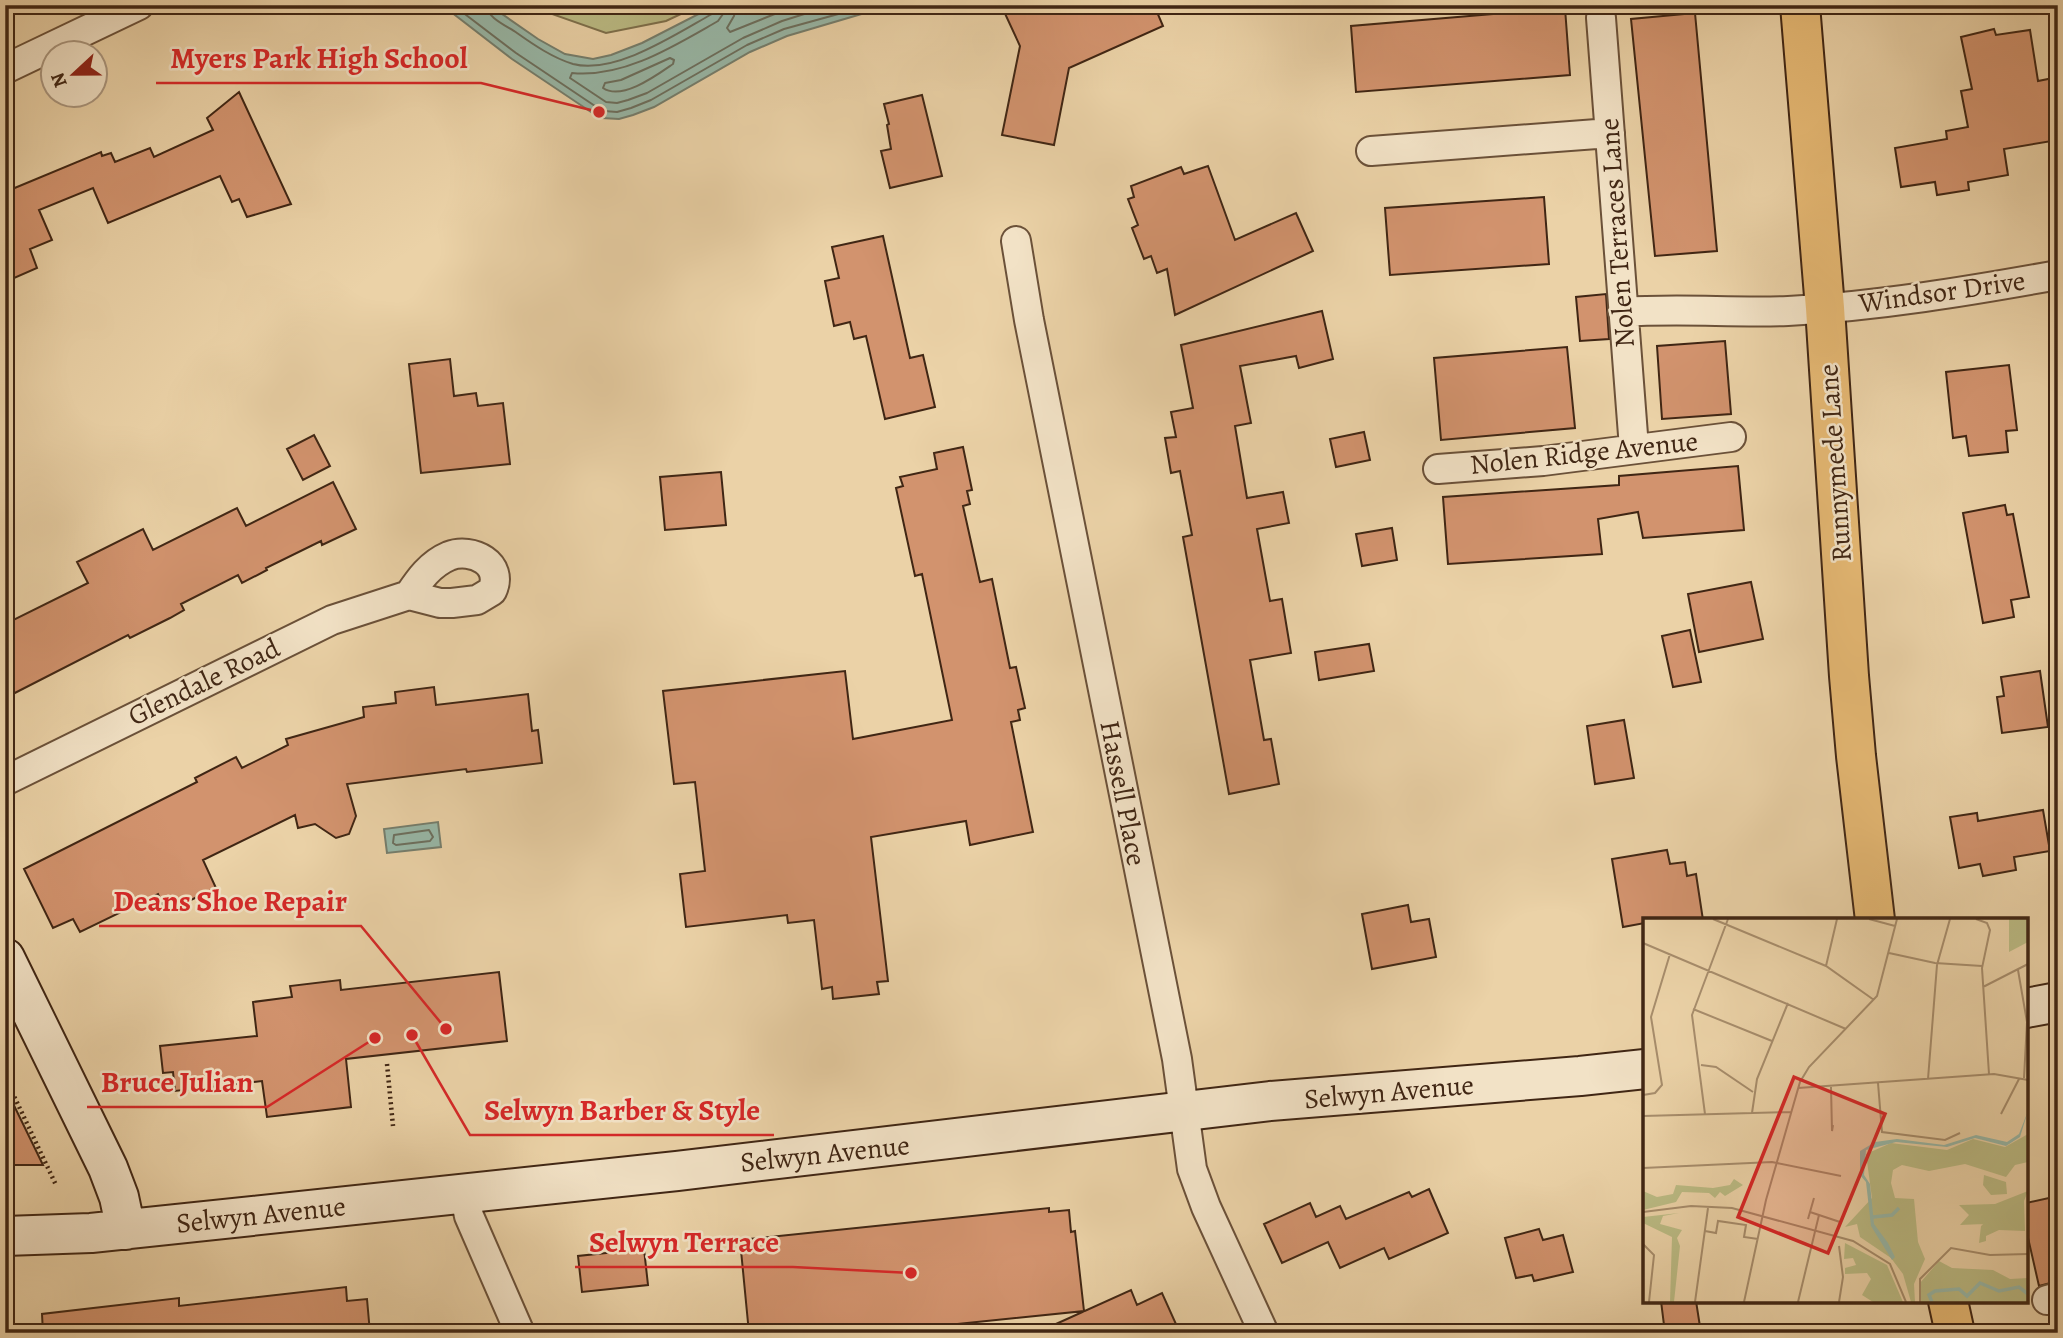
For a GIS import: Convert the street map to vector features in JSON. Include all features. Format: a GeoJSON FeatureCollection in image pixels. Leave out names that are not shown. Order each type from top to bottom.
{"type":"FeatureCollection","features":[{"type":"Feature","properties":{"kind":"main road","name":"Runnymede Lane"},"geometry":{"type":"LineString","coordinates":[[1800,5],[1825,308],[1849,676],[1875,918]]}},
{"type":"Feature","properties":{"kind":"main road"},"geometry":{"type":"LineString","coordinates":[[1948,1303],[1955,1333]]}},
{"type":"Feature","properties":{"kind":"street"},"geometry":{"type":"LineString","coordinates":[[5,69],[139,5]]}},
{"type":"Feature","properties":{"kind":"street","name":"Nolen Terraces Lane"},"geometry":{"type":"LineString","coordinates":[[1601,18],[1634,448]]}},
{"type":"Feature","properties":{"kind":"street"},"geometry":{"type":"LineString","coordinates":[[1371,151],[1609,133]]}},
{"type":"Feature","properties":{"kind":"street","name":"Hassell Place"},"geometry":{"type":"LineString","coordinates":[[1016,241],[1020,278],[1175,1048],[1192,1169],[1264,1333]]}},
{"type":"Feature","properties":{"kind":"street","name":"Windsor Drive"},"geometry":{"type":"LineString","coordinates":[[1623,312],[1756,312],[1825,308],[1918,298],[2058,275]]}},
{"type":"Feature","properties":{"kind":"street","name":"Nolen Ridge Avenue"},"geometry":{"type":"LineString","coordinates":[[1438,469],[1543,461],[1731,437]]}},
{"type":"Feature","properties":{"kind":"street","name":"Glendale Road"},"geometry":{"type":"LineString","coordinates":[[5,781],[322,625],[409,595]]}},
{"type":"Feature","properties":{"kind":"street"},"geometry":{"type":"LineString","coordinates":[[5,958],[108,1168],[119,1197],[126,1230]]}},
{"type":"Feature","properties":{"kind":"street"},"geometry":{"type":"LineString","coordinates":[[2028,1008],[2058,1002]]}},
{"type":"Feature","properties":{"kind":"street","name":"Selwyn Avenue"},"geometry":{"type":"LineString","coordinates":[[5,1236],[55,1236],[126,1230],[957,1140],[1184,1111],[1643,1069]]}},
{"type":"Feature","properties":{"kind":"street"},"geometry":{"type":"LineString","coordinates":[[464,1193],[469,1216],[520,1333]]}},
{"type":"Feature","properties":{"kind":"path"},"geometry":{"type":"LineString","coordinates":[[387,1064],[393,1126]]}},
{"type":"Feature","properties":{"kind":"path"},"geometry":{"type":"LineString","coordinates":[[5,1077],[56,1185]]}},
{"type":"Feature","properties":{"kind":"green space"},"geometry":{"type":"Polygon","coordinates":[[[541,5],[700,5],[666,21],[606,33],[549,13],[541,5]]]}},
{"type":"Feature","properties":{"kind":"water"},"geometry":{"type":"Polygon","coordinates":[[[442,5],[489,5],[565,54],[593,59],[642,43],[716,5],[892,5],[787,36],[750,52],[654,107],[619,119],[602,118],[591,112],[512,59],[442,5]]]}},
{"type":"Feature","properties":{"kind":"water"},"geometry":{"type":"Polygon","coordinates":[[[438,822],[441,847],[387,853],[384,829],[438,822]]]}},
{"type":"Feature","properties":{"kind":"building"},"geometry":{"type":"Polygon","coordinates":[[[1001,5],[1154,5],[1163,26],[1069,68],[1054,145],[1002,135],[1020,46],[1001,5]]]}},
{"type":"Feature","properties":{"kind":"building"},"geometry":{"type":"Polygon","coordinates":[[[1565,8],[1570,75],[1356,92],[1351,26],[1565,8]]]}},
{"type":"Feature","properties":{"kind":"building"},"geometry":{"type":"Polygon","coordinates":[[[1695,13],[1717,251],[1655,256],[1631,19],[1695,13]]]}},
{"type":"Feature","properties":{"kind":"building"},"geometry":{"type":"Polygon","coordinates":[[[1994,29],[1996,35],[2030,30],[2038,81],[2058,77],[2058,140],[2004,149],[2008,175],[1968,182],[1969,190],[1937,195],[1935,182],[1901,187],[1895,148],[1947,139],[1946,131],[1968,127],[1961,91],[1972,89],[1961,37],[1994,29]]]}},
{"type":"Feature","properties":{"kind":"building"},"geometry":{"type":"Polygon","coordinates":[[[239,92],[291,204],[247,217],[239,199],[232,202],[220,176],[108,223],[93,188],[39,210],[52,240],[30,249],[37,268],[5,282],[5,192],[101,152],[102,156],[111,153],[115,162],[150,148],[154,157],[213,130],[207,118],[239,92]]]}},
{"type":"Feature","properties":{"kind":"building"},"geometry":{"type":"Polygon","coordinates":[[[922,95],[942,176],[890,188],[881,151],[891,149],[884,104],[922,95]]]}},
{"type":"Feature","properties":{"kind":"building"},"geometry":{"type":"Polygon","coordinates":[[[1208,166],[1235,240],[1296,213],[1313,251],[1175,315],[1167,269],[1157,273],[1151,256],[1144,259],[1132,228],[1138,225],[1128,199],[1134,197],[1131,186],[1181,167],[1184,174],[1208,166]]]}},
{"type":"Feature","properties":{"kind":"building"},"geometry":{"type":"Polygon","coordinates":[[[1544,197],[1549,264],[1390,275],[1385,208],[1544,197]]]}},
{"type":"Feature","properties":{"kind":"building"},"geometry":{"type":"Polygon","coordinates":[[[883,236],[910,358],[923,355],[935,407],[885,419],[866,336],[854,339],[850,322],[834,326],[825,281],[839,278],[832,247],[883,236]]]}},
{"type":"Feature","properties":{"kind":"building"},"geometry":{"type":"Polygon","coordinates":[[[1606,294],[1609,339],[1580,341],[1576,297],[1606,294]]]}},
{"type":"Feature","properties":{"kind":"building"},"geometry":{"type":"Polygon","coordinates":[[[1322,311],[1333,359],[1299,368],[1296,356],[1240,366],[1251,423],[1235,426],[1247,498],[1283,492],[1289,523],[1257,529],[1270,601],[1282,599],[1291,653],[1250,660],[1264,740],[1271,739],[1279,784],[1229,794],[1183,537],[1192,535],[1180,471],[1171,473],[1165,438],[1176,437],[1171,412],[1193,408],[1181,345],[1322,311]]]}},
{"type":"Feature","properties":{"kind":"building"},"geometry":{"type":"Polygon","coordinates":[[[1725,341],[1731,414],[1662,419],[1657,346],[1725,341]]]}},
{"type":"Feature","properties":{"kind":"building"},"geometry":{"type":"Polygon","coordinates":[[[1567,347],[1575,428],[1441,440],[1434,358],[1567,347]]]}},
{"type":"Feature","properties":{"kind":"building"},"geometry":{"type":"Polygon","coordinates":[[[450,359],[454,396],[476,393],[478,406],[503,403],[510,464],[421,473],[409,364],[450,359]]]}},
{"type":"Feature","properties":{"kind":"building"},"geometry":{"type":"Polygon","coordinates":[[[2009,365],[2017,430],[2006,431],[2008,452],[1969,456],[1966,436],[1953,438],[1946,372],[2009,365]]]}},
{"type":"Feature","properties":{"kind":"building"},"geometry":{"type":"Polygon","coordinates":[[[1364,432],[1370,460],[1336,467],[1330,439],[1364,432]]]}},
{"type":"Feature","properties":{"kind":"building"},"geometry":{"type":"Polygon","coordinates":[[[314,435],[330,466],[303,480],[287,449],[314,435]]]}},
{"type":"Feature","properties":{"kind":"building"},"geometry":{"type":"Polygon","coordinates":[[[963,447],[972,490],[967,491],[970,504],[963,506],[980,582],[992,579],[1010,668],[1016,667],[1025,708],[1018,710],[1020,720],[1011,722],[1033,832],[970,845],[966,821],[871,837],[888,981],[877,982],[879,994],[833,999],[832,987],[822,989],[814,920],[788,923],[787,915],[686,927],[680,874],[705,871],[695,782],[674,784],[663,691],[845,671],[853,739],[952,720],[922,574],[915,576],[896,488],[903,486],[900,477],[937,469],[934,453],[963,447]]]}},
{"type":"Feature","properties":{"kind":"building"},"geometry":{"type":"Polygon","coordinates":[[[1738,466],[1744,530],[1643,538],[1638,512],[1598,519],[1602,554],[1448,564],[1443,497],[1619,485],[1619,476],[1738,466]]]}},
{"type":"Feature","properties":{"kind":"building"},"geometry":{"type":"Polygon","coordinates":[[[721,472],[726,525],[665,530],[660,477],[721,472]]]}},
{"type":"Feature","properties":{"kind":"building"},"geometry":{"type":"Polygon","coordinates":[[[333,482],[356,529],[322,545],[321,541],[242,583],[238,575],[181,604],[184,610],[170,618],[130,638],[128,635],[5,698],[5,624],[88,583],[77,562],[143,529],[153,550],[237,508],[246,526],[333,482]]]}},
{"type":"Feature","properties":{"kind":"building"},"geometry":{"type":"Polygon","coordinates":[[[2005,505],[2007,515],[2013,514],[2029,597],[2011,600],[2014,617],[1983,623],[1963,513],[2005,505]]]}},
{"type":"Feature","properties":{"kind":"building"},"geometry":{"type":"Polygon","coordinates":[[[1392,528],[1397,560],[1362,566],[1356,534],[1392,528]]]}},
{"type":"Feature","properties":{"kind":"building"},"geometry":{"type":"Polygon","coordinates":[[[1751,582],[1763,639],[1699,652],[1688,594],[1751,582]]]}},
{"type":"Feature","properties":{"kind":"building"},"geometry":{"type":"Polygon","coordinates":[[[1690,630],[1701,682],[1673,687],[1662,636],[1690,630]]]}},
{"type":"Feature","properties":{"kind":"building"},"geometry":{"type":"Polygon","coordinates":[[[1369,644],[1374,671],[1319,680],[1315,652],[1369,644]]]}},
{"type":"Feature","properties":{"kind":"building"},"geometry":{"type":"Polygon","coordinates":[[[2040,671],[2048,727],[2002,733],[1997,697],[2004,696],[2001,677],[2040,671]]]}},
{"type":"Feature","properties":{"kind":"building"},"geometry":{"type":"Polygon","coordinates":[[[434,687],[436,705],[528,694],[532,731],[538,730],[542,763],[467,772],[466,769],[347,784],[356,816],[349,834],[336,838],[315,824],[298,828],[295,815],[203,860],[216,888],[166,912],[158,894],[80,932],[73,919],[53,928],[24,869],[197,782],[195,778],[236,757],[242,768],[288,745],[286,739],[364,717],[363,707],[396,703],[395,692],[434,687]]]}},
{"type":"Feature","properties":{"kind":"building"},"geometry":{"type":"Polygon","coordinates":[[[1624,720],[1634,778],[1595,784],[1587,726],[1624,720]]]}},
{"type":"Feature","properties":{"kind":"building"},"geometry":{"type":"Polygon","coordinates":[[[2043,810],[2050,851],[2014,857],[2016,870],[1983,876],[1980,864],[1959,868],[1950,817],[1977,813],[1978,821],[2043,810]]]}},
{"type":"Feature","properties":{"kind":"building"},"geometry":{"type":"Polygon","coordinates":[[[1667,850],[1670,864],[1685,862],[1687,876],[1696,874],[1703,918],[1643,918],[1643,923],[1623,927],[1612,859],[1667,850]]]}},
{"type":"Feature","properties":{"kind":"building"},"geometry":{"type":"Polygon","coordinates":[[[1408,905],[1411,922],[1429,919],[1436,957],[1372,969],[1362,914],[1408,905]]]}},
{"type":"Feature","properties":{"kind":"building"},"geometry":{"type":"Polygon","coordinates":[[[499,972],[507,1041],[346,1059],[351,1107],[267,1117],[262,1081],[175,1091],[173,1072],[163,1073],[160,1046],[257,1036],[253,1002],[292,997],[290,986],[340,980],[341,990],[499,972]]]}},
{"type":"Feature","properties":{"kind":"building"},"geometry":{"type":"Polygon","coordinates":[[[5,1087],[43,1165],[5,1165],[5,1087]]]}},
{"type":"Feature","properties":{"kind":"building"},"geometry":{"type":"Polygon","coordinates":[[[1429,1189],[1448,1233],[1389,1259],[1384,1248],[1340,1268],[1328,1242],[1282,1263],[1264,1224],[1310,1203],[1316,1217],[1340,1206],[1346,1219],[1409,1192],[1412,1197],[1429,1189]]]}},
{"type":"Feature","properties":{"kind":"building"},"geometry":{"type":"Polygon","coordinates":[[[2058,1196],[2058,1281],[2039,1286],[2028,1238],[2028,1203],[2058,1196]]]}},
{"type":"Feature","properties":{"kind":"building"},"geometry":{"type":"Polygon","coordinates":[[[1049,1208],[1049,1212],[1069,1210],[1071,1232],[1075,1231],[1084,1311],[870,1333],[749,1333],[740,1240],[1049,1208]]]}},
{"type":"Feature","properties":{"kind":"building"},"geometry":{"type":"Polygon","coordinates":[[[1539,1229],[1543,1240],[1563,1235],[1573,1272],[1534,1281],[1532,1275],[1516,1278],[1505,1238],[1539,1229]]]}},
{"type":"Feature","properties":{"kind":"building"},"geometry":{"type":"Polygon","coordinates":[[[644,1249],[648,1285],[582,1292],[578,1256],[644,1249]]]}},
{"type":"Feature","properties":{"kind":"building"},"geometry":{"type":"Polygon","coordinates":[[[346,1287],[347,1301],[367,1299],[370,1333],[43,1333],[42,1314],[179,1298],[179,1306],[346,1287]]]}},
{"type":"Feature","properties":{"kind":"building"},"geometry":{"type":"Polygon","coordinates":[[[1131,1290],[1137,1305],[1162,1293],[1180,1333],[1036,1333],[1131,1290]]]}},
{"type":"Feature","properties":{"kind":"building"},"geometry":{"type":"Polygon","coordinates":[[[1661,1303],[1696,1303],[1701,1333],[1665,1333],[1661,1303]]]}},
{"type":"Feature","properties":{"kind":"place","name":"Myers Park High School"},"geometry":{"type":"Point","coordinates":[599,112]}},
{"type":"Feature","properties":{"kind":"place","name":"Deans Shoe Repair"},"geometry":{"type":"Point","coordinates":[446,1029]}},
{"type":"Feature","properties":{"kind":"place","name":"Selwyn Barber & Style"},"geometry":{"type":"Point","coordinates":[412,1035]}},
{"type":"Feature","properties":{"kind":"place","name":"Bruce Julian"},"geometry":{"type":"Point","coordinates":[375,1038]}},
{"type":"Feature","properties":{"kind":"place","name":"Selwyn Terrace"},"geometry":{"type":"Point","coordinates":[911,1273]}}]}
